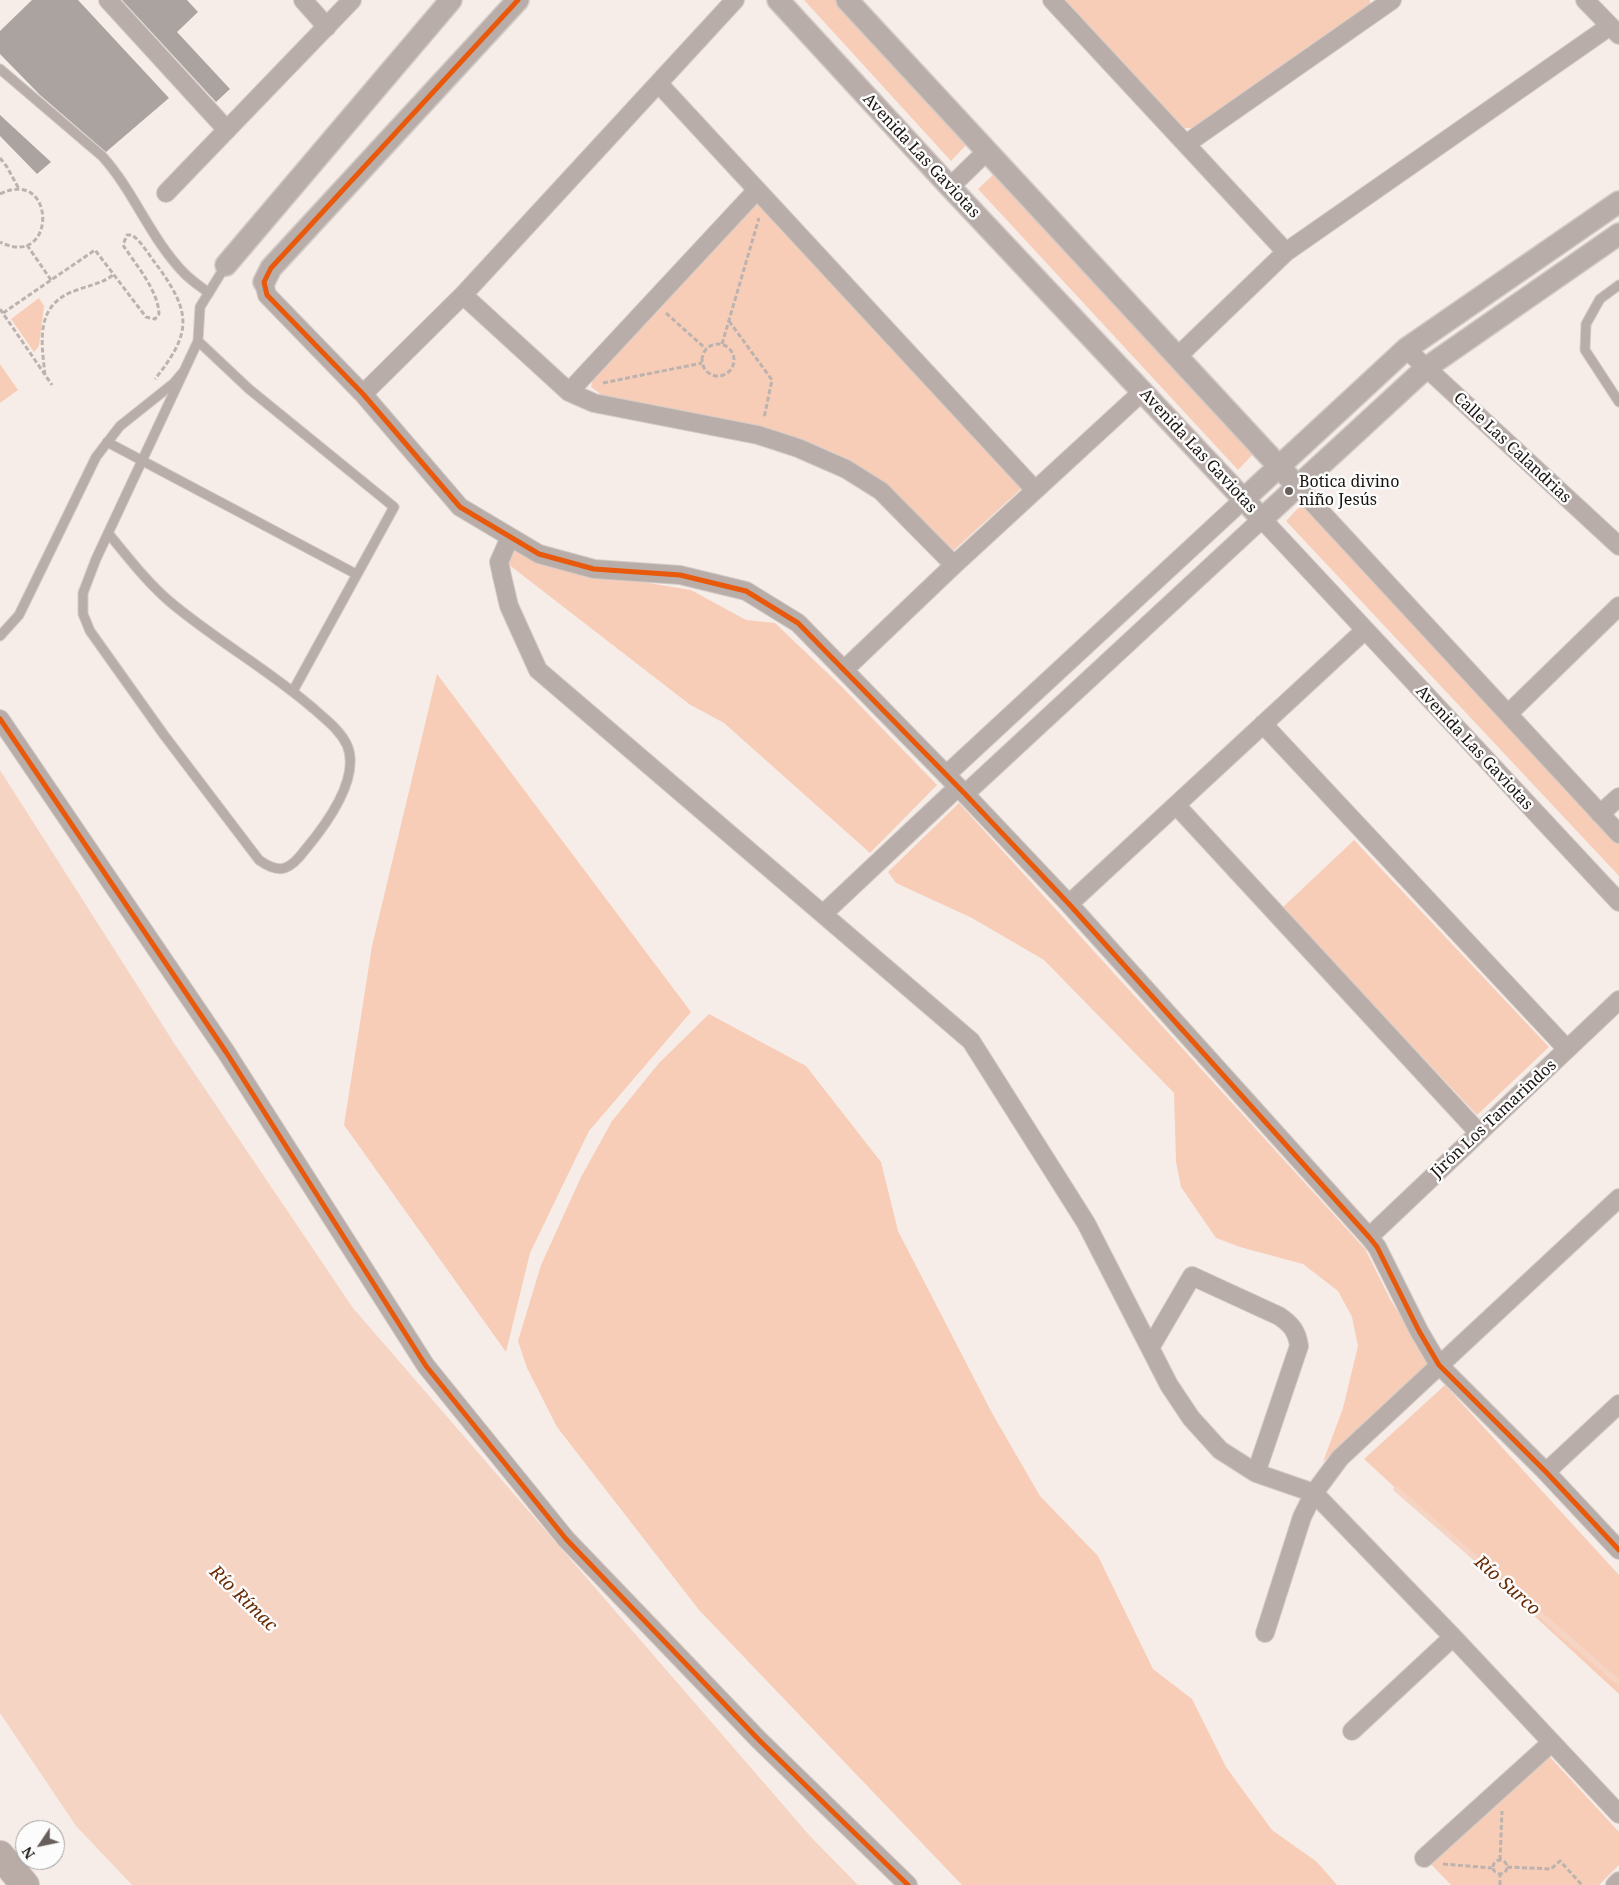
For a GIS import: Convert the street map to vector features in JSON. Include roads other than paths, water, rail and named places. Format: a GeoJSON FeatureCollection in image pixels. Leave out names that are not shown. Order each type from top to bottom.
{"type":"FeatureCollection","features":[{"type":"Feature","properties":{"kind":"highway"},"geometry":{"type":"LineString","coordinates":[[0,1855],[25,1885]]}},
{"type":"Feature","properties":{"kind":"street"},"geometry":{"type":"LineString","coordinates":[[108,0],[227,130]]}},
{"type":"Feature","properties":{"kind":"street"},"geometry":{"type":"LineString","coordinates":[[303,0],[327,27]]}},
{"type":"Feature","properties":{"kind":"street"},"geometry":{"type":"LineString","coordinates":[[166,193],[352,0]]}},
{"type":"Feature","properties":{"kind":"street"},"geometry":{"type":"LineString","coordinates":[[226,265],[451,0]]}},
{"type":"Feature","properties":{"kind":"street"},"geometry":{"type":"LineString","coordinates":[[518,0],[271,268],[264,282],[267,295],[363,394],[460,507],[539,554],[594,569],[680,575],[746,591],[798,623],[1069,904],[1368,1236],[1377,1247],[1419,1331],[1439,1364],[1546,1472],[1619,1550]]}},
{"type":"Feature","properties":{"kind":"street"},"geometry":{"type":"LineString","coordinates":[[363,394],[462,295],[735,0]]}},
{"type":"Feature","properties":{"kind":"street","name":"Avenida Las Gaviotas"},"geometry":{"type":"LineString","coordinates":[[778,0],[950,187],[1262,518],[1364,630],[1619,902]]}},
{"type":"Feature","properties":{"kind":"street"},"geometry":{"type":"LineString","coordinates":[[847,0],[1619,834]]}},
{"type":"Feature","properties":{"kind":"street"},"geometry":{"type":"LineString","coordinates":[[1052,0],[1286,252]]}},
{"type":"Feature","properties":{"kind":"street"},"geometry":{"type":"LineString","coordinates":[[1177,357],[1286,252],[1614,30],[1585,0]]}},
{"type":"Feature","properties":{"kind":"street"},"geometry":{"type":"LineString","coordinates":[[1186,144],[1387,1]]}},
{"type":"Feature","properties":{"kind":"street"},"geometry":{"type":"LineString","coordinates":[[659,84],[1035,490]]}},
{"type":"Feature","properties":{"kind":"street"},"geometry":{"type":"LineString","coordinates":[[950,187],[987,151]]}},
{"type":"Feature","properties":{"kind":"street"},"geometry":{"type":"LineString","coordinates":[[569,392],[757,190]]}},
{"type":"Feature","properties":{"kind":"street"},"geometry":{"type":"LineString","coordinates":[[823,914],[879,863],[1278,466],[1406,349],[1619,202]]}},
{"type":"Feature","properties":{"kind":"street"},"geometry":{"type":"LineString","coordinates":[[956,785],[1262,518],[1426,368],[1619,234]]}},
{"type":"Feature","properties":{"kind":"street"},"geometry":{"type":"LineString","coordinates":[[462,295],[569,392],[594,403],[758,435],[814,455],[846,469],[881,491],[954,565]]}},
{"type":"Feature","properties":{"kind":"street","name":"Calle Las Calandrias"},"geometry":{"type":"LineString","coordinates":[[1406,349],[1619,546]]}},
{"type":"Feature","properties":{"kind":"street"},"geometry":{"type":"LineString","coordinates":[[844,670],[954,565],[1142,392]]}},
{"type":"Feature","properties":{"kind":"street"},"geometry":{"type":"LineString","coordinates":[[510,537],[499,562],[510,606],[538,670],[971,1041],[1086,1223],[1169,1385],[1191,1418],[1220,1450],[1256,1473],[1314,1493],[1453,1637],[1619,1814]]}},
{"type":"Feature","properties":{"kind":"street"},"geometry":{"type":"LineString","coordinates":[[1508,714],[1619,606]]}},
{"type":"Feature","properties":{"kind":"street"},"geometry":{"type":"LineString","coordinates":[[1069,904],[1364,630]]}},
{"type":"Feature","properties":{"kind":"street"},"geometry":{"type":"LineString","coordinates":[[0,719],[226,1052],[426,1366],[566,1539],[759,1740],[908,1885]]}},
{"type":"Feature","properties":{"kind":"street"},"geometry":{"type":"LineString","coordinates":[[1263,724],[1567,1049]]}},
{"type":"Feature","properties":{"kind":"street"},"geometry":{"type":"LineString","coordinates":[[1600,814],[1619,797]]}},
{"type":"Feature","properties":{"kind":"street"},"geometry":{"type":"LineString","coordinates":[[1176,805],[1479,1133]]}},
{"type":"Feature","properties":{"kind":"street","name":"Jirón Los Tamarindos"},"geometry":{"type":"LineString","coordinates":[[1368,1236],[1619,1000]]}},
{"type":"Feature","properties":{"kind":"street"},"geometry":{"type":"LineString","coordinates":[[1265,1633],[1302,1517],[1314,1493],[1343,1455],[1619,1198]]}},
{"type":"Feature","properties":{"kind":"street"},"geometry":{"type":"LineString","coordinates":[[1150,1348],[1192,1276],[1279,1316],[1289,1323],[1297,1334],[1299,1346],[1256,1473]]}},
{"type":"Feature","properties":{"kind":"street"},"geometry":{"type":"LineString","coordinates":[[1546,1472],[1619,1404]]}},
{"type":"Feature","properties":{"kind":"street"},"geometry":{"type":"LineString","coordinates":[[1352,1731],[1453,1637]]}},
{"type":"Feature","properties":{"kind":"street"},"geometry":{"type":"LineString","coordinates":[[1424,1858],[1551,1743]]}},
{"type":"Feature","properties":{"kind":"street"},"geometry":{"type":"LineString","coordinates":[[1614,1885],[1619,1880]]}},
{"type":"Feature","properties":{"kind":"lane"},"geometry":{"type":"LineString","coordinates":[[0,69],[102,156],[115,170],[170,256],[185,274],[209,294]]}},
{"type":"Feature","properties":{"kind":"lane"},"geometry":{"type":"LineString","coordinates":[[108,533],[132,563],[168,600],[293,691],[336,729],[347,746],[350,759],[348,783],[318,834],[299,858],[283,869],[272,869],[259,860],[164,735],[90,631],[83,614],[83,593],[108,533],[198,341],[200,307],[226,265]]}},
{"type":"Feature","properties":{"kind":"lane"},"geometry":{"type":"LineString","coordinates":[[1619,285],[1600,299],[1586,324],[1585,350],[1619,402]]}},
{"type":"Feature","properties":{"kind":"lane"},"geometry":{"type":"LineString","coordinates":[[198,341],[249,389],[394,507],[293,691]]}},
{"type":"Feature","properties":{"kind":"lane"},"geometry":{"type":"LineString","coordinates":[[0,636],[19,615],[85,475],[107,442],[120,426],[168,387],[184,371]]}},
{"type":"Feature","properties":{"kind":"lane"},"geometry":{"type":"LineString","coordinates":[[107,442],[356,574]]}},
{"type":"Feature","properties":{"kind":"water","name":"Río Rímac"},"geometry":{"type":"Polygon","coordinates":[[[0,770],[174,1043],[353,1308],[810,1836],[858,1885],[132,1885],[76,1826],[0,1713],[0,770]]]}},
{"type":"Feature","properties":{"kind":"waterway","name":"Río Surco"},"geometry":{"type":"LineString","coordinates":[[1396,1489],[1619,1683]]}},
{"type":"Feature","properties":{"kind":"place","name":"Botica divino niño Jesús"},"geometry":{"type":"Point","coordinates":[1289,491]}}]}
